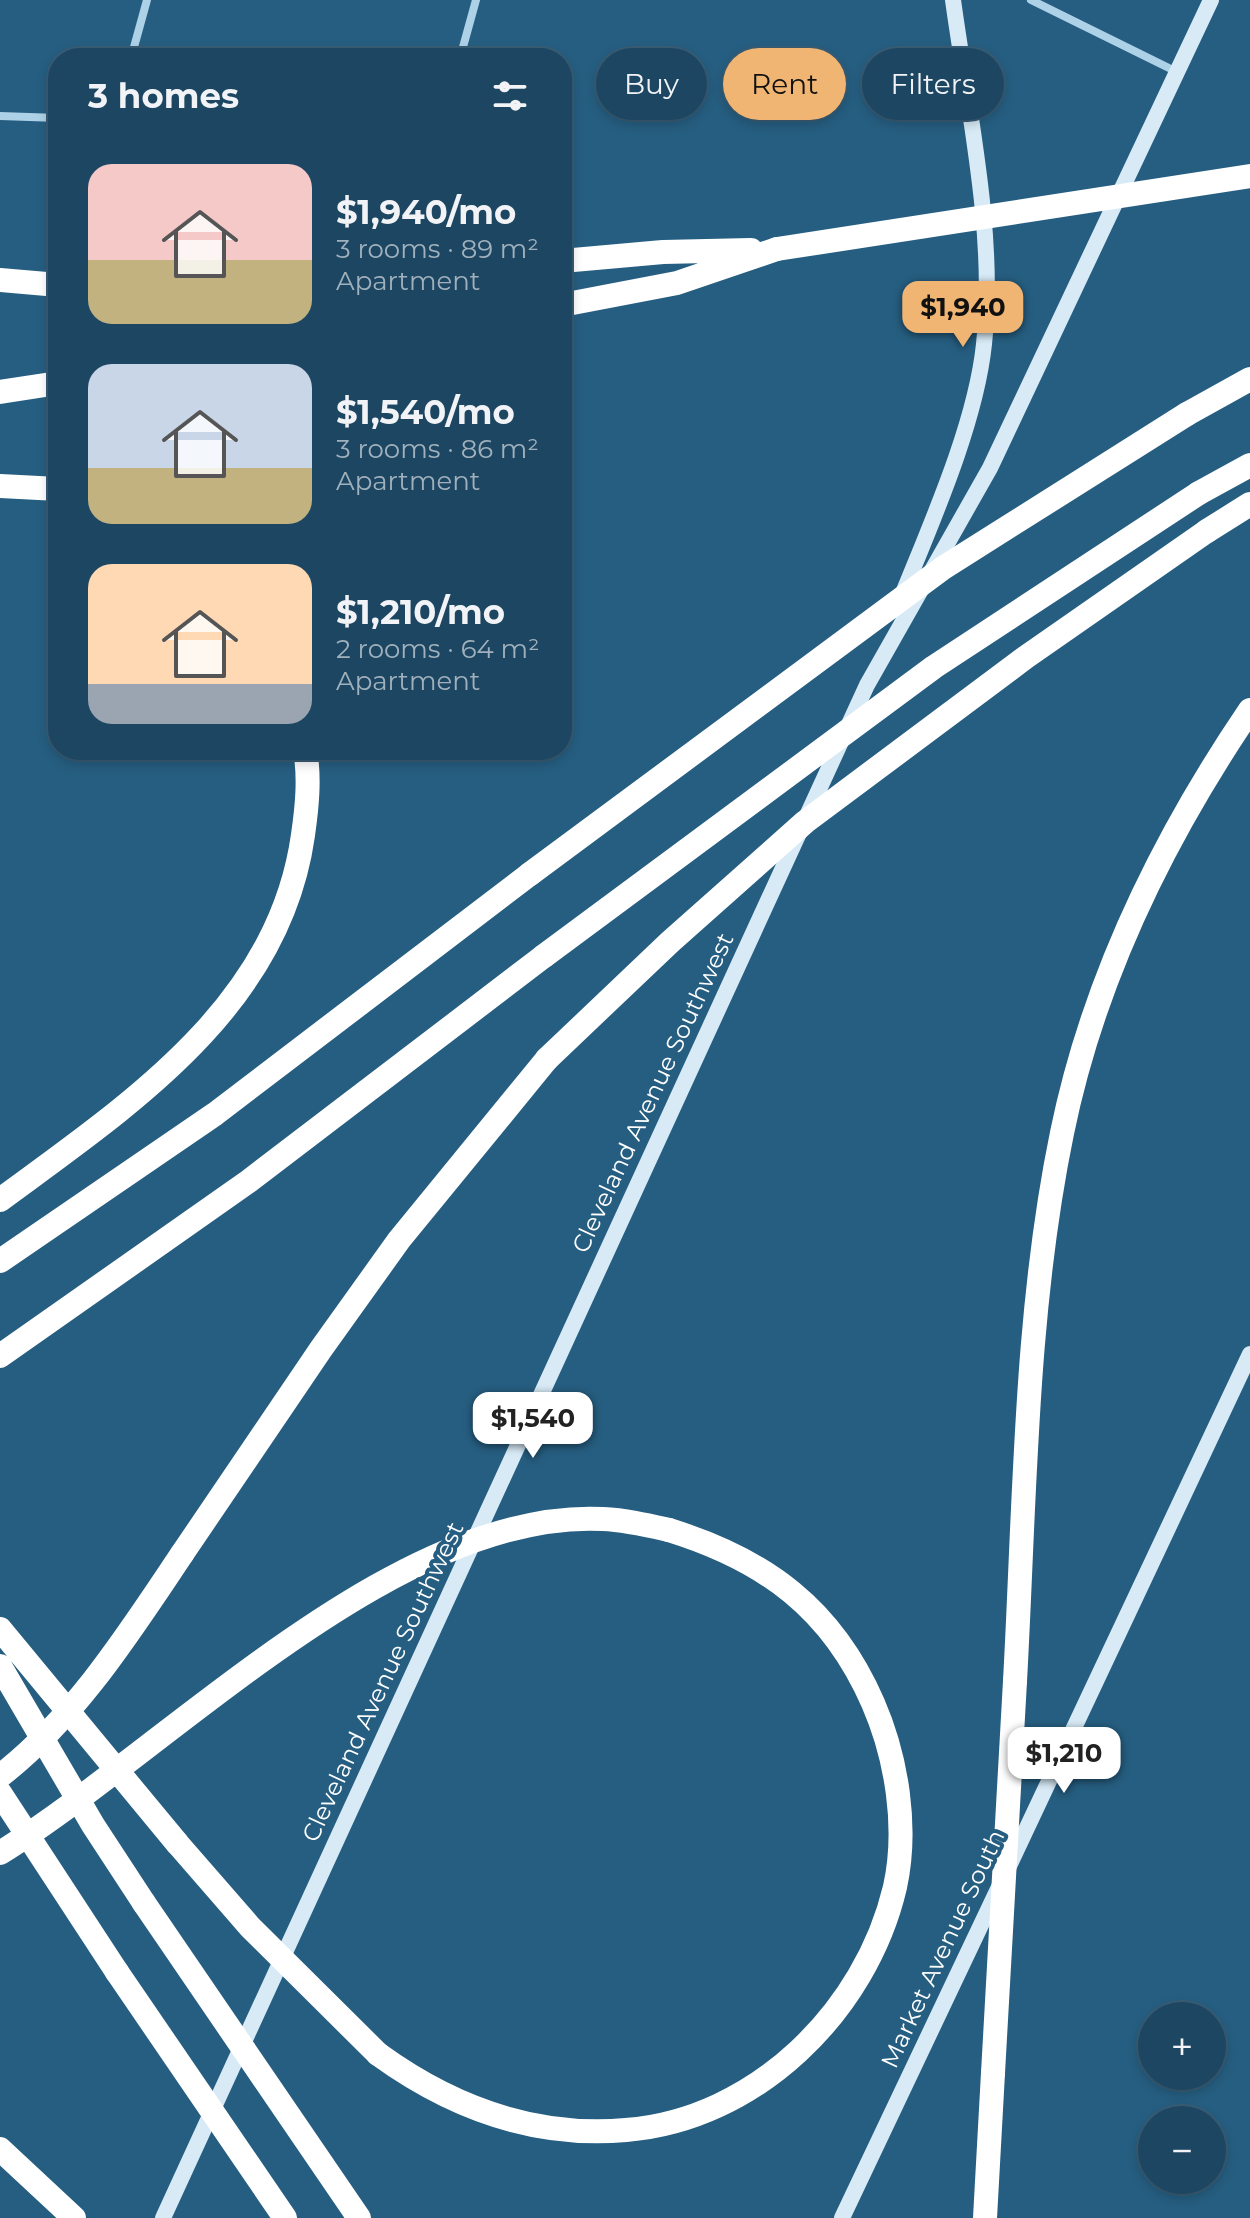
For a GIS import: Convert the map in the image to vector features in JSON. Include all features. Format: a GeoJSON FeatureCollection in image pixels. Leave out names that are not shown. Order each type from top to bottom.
{"type":"FeatureCollection","features":[{"type":"Feature","properties":{"kind":"highway"},"geometry":{"type":"LineString","coordinates":[[572,260],[663,252],[777,249],[1250,176]]}},
{"type":"Feature","properties":{"kind":"highway"},"geometry":{"type":"LineString","coordinates":[[572,303],[677,283],[777,249]]}},
{"type":"Feature","properties":{"kind":"highway"},"geometry":{"type":"LineString","coordinates":[[0,280],[48,284]]}},
{"type":"Feature","properties":{"kind":"highway"},"geometry":{"type":"LineString","coordinates":[[0,1261],[215,1114],[530,874],[943,568],[1187,414],[1250,379]]}},
{"type":"Feature","properties":{"kind":"highway"},"geometry":{"type":"LineString","coordinates":[[0,392],[48,385]]}},
{"type":"Feature","properties":{"kind":"highway"},"geometry":{"type":"LineString","coordinates":[[0,1356],[249,1181],[544,956],[934,667],[1199,493],[1250,465]]}},
{"type":"Feature","properties":{"kind":"highway"},"geometry":{"type":"LineString","coordinates":[[0,486],[48,488]]}},
{"type":"Feature","properties":{"kind":"highway"},"geometry":{"type":"LineString","coordinates":[[0,1776],[21,1760],[76,1701],[125,1638],[321,1349],[399,1240],[547,1059],[670,942],[805,822],[1026,657],[1250,504]]}},
{"type":"Feature","properties":{"kind":"highway"},"geometry":{"type":"LineString","coordinates":[[985,2218],[1032,1391],[1049,1204],[1063,1130],[1096,1013],[1147,885],[1185,813],[1250,710]]}},
{"type":"Feature","properties":{"kind":"highway"},"geometry":{"type":"LineString","coordinates":[[0,1200],[105,1123],[170,1068],[199,1039],[252,975],[289,896],[301,853],[307,808],[305,760]]}},
{"type":"Feature","properties":{"kind":"highway"},"geometry":{"type":"LineString","coordinates":[[0,1629],[177,1843],[250,1927],[378,2054],[431,2090],[493,2116],[562,2130],[629,2130],[700,2112],[764,2078],[815,2035],[858,1980],[886,1920],[896,1883],[898,1860],[896,1779],[878,1714],[845,1651],[800,1597],[770,1574],[738,1557],[669,1530],[635,1523],[576,1520],[522,1527],[471,1542],[421,1563],[305,1632],[0,1853]]}},
{"type":"Feature","properties":{"kind":"highway"},"geometry":{"type":"LineString","coordinates":[[0,1666],[144,1903],[359,2218]]}},
{"type":"Feature","properties":{"kind":"highway"},"geometry":{"type":"LineString","coordinates":[[0,1793],[117,1972],[285,2218]]}},
{"type":"Feature","properties":{"kind":"highway"},"geometry":{"type":"LineString","coordinates":[[0,2149],[74,2218]]}},
{"type":"Feature","properties":{"kind":"main road"},"geometry":{"type":"LineString","coordinates":[[867,685],[938,506],[965,426],[984,347],[988,275],[953,0]]}},
{"type":"Feature","properties":{"kind":"main road","name":"Cleveland Avenue Southwest"},"geometry":{"type":"LineString","coordinates":[[163,2218],[867,685],[990,468],[1047,353],[1175,71],[1211,0]]}},
{"type":"Feature","properties":{"kind":"main road","name":"Market Avenue South"},"geometry":{"type":"LineString","coordinates":[[842,2218],[1250,1354]]}},
{"type":"Feature","properties":{"kind":"street"},"geometry":{"type":"LineString","coordinates":[[134,48],[147,0]]}},
{"type":"Feature","properties":{"kind":"street"},"geometry":{"type":"LineString","coordinates":[[463,48],[476,0]]}},
{"type":"Feature","properties":{"kind":"street"},"geometry":{"type":"LineString","coordinates":[[1031,0],[1175,71]]}},
{"type":"Feature","properties":{"kind":"street"},"geometry":{"type":"LineString","coordinates":[[0,116],[48,118]]}}]}
